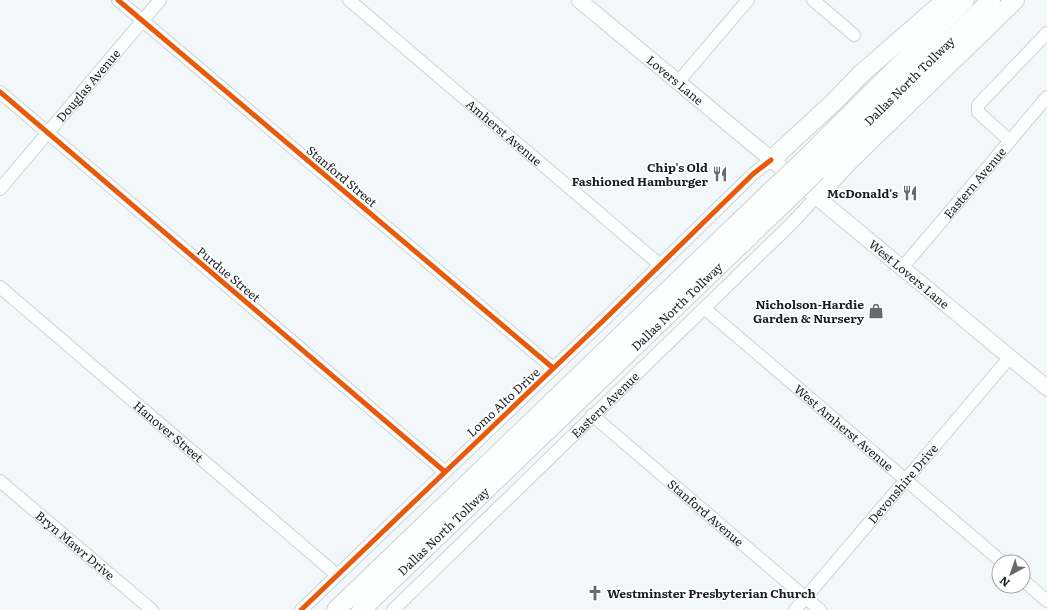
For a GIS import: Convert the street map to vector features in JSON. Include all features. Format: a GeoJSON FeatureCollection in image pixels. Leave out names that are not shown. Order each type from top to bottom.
{"type":"FeatureCollection","features":[{"type":"Feature","properties":{"kind":"highway"},"geometry":{"type":"LineString","coordinates":[[771,160],[834,102],[860,74],[946,0]]}},
{"type":"Feature","properties":{"kind":"highway","name":"Dallas North Tollway"},"geometry":{"type":"LineString","coordinates":[[336,610],[804,160],[965,0]]}},
{"type":"Feature","properties":{"kind":"highway","name":"Dallas North Tollway"},"geometry":{"type":"LineString","coordinates":[[361,610],[817,171],[991,0]]}},
{"type":"Feature","properties":{"kind":"highway"},"geometry":{"type":"LineString","coordinates":[[816,196],[1015,0]]}},
{"type":"Feature","properties":{"kind":"main road","name":"Lovers Lane"},"geometry":{"type":"LineString","coordinates":[[579,0],[771,160]]}},
{"type":"Feature","properties":{"kind":"main road","name":"West Lovers Lane"},"geometry":{"type":"LineString","coordinates":[[771,160],[1047,388]]}},
{"type":"Feature","properties":{"kind":"street","name":"Stanford Street"},"geometry":{"type":"LineString","coordinates":[[118,0],[554,368]]}},
{"type":"Feature","properties":{"kind":"street","name":"Douglas Avenue"},"geometry":{"type":"LineString","coordinates":[[0,189],[160,0]]}},
{"type":"Feature","properties":{"kind":"street","name":"Amherst Avenue"},"geometry":{"type":"LineString","coordinates":[[349,0],[659,264]]}},
{"type":"Feature","properties":{"kind":"street"},"geometry":{"type":"LineString","coordinates":[[678,82],[748,0]]}},
{"type":"Feature","properties":{"kind":"street"},"geometry":{"type":"LineString","coordinates":[[813,0],[854,35]]}},
{"type":"Feature","properties":{"kind":"street"},"geometry":{"type":"LineString","coordinates":[[1010,141],[978,112],[978,105],[1047,33]]}},
{"type":"Feature","properties":{"kind":"street","name":"Purdue Street"},"geometry":{"type":"LineString","coordinates":[[0,92],[444,471]]}},
{"type":"Feature","properties":{"kind":"street","name":"Eastern Avenue"},"geometry":{"type":"LineString","coordinates":[[902,268],[1047,97]]}},
{"type":"Feature","properties":{"kind":"street","name":"Lomo Alto Drive"},"geometry":{"type":"LineString","coordinates":[[301,610],[444,471],[554,368],[753,174],[771,160]]}},
{"type":"Feature","properties":{"kind":"street","name":"Eastern Avenue"},"geometry":{"type":"LineString","coordinates":[[392,610],[792,223],[816,196]]}},
{"type":"Feature","properties":{"kind":"street","name":"Hanover Street"},"geometry":{"type":"LineString","coordinates":[[0,287],[337,575]]}},
{"type":"Feature","properties":{"kind":"street","name":"West Amherst Avenue"},"geometry":{"type":"LineString","coordinates":[[704,308],[993,554]]}},
{"type":"Feature","properties":{"kind":"street","name":"Devonshire Drive"},"geometry":{"type":"LineString","coordinates":[[795,610],[1010,357]]}},
{"type":"Feature","properties":{"kind":"street","name":"Stanford Avenue"},"geometry":{"type":"LineString","coordinates":[[592,415],[820,610]]}},
{"type":"Feature","properties":{"kind":"street","name":"Bryn Mawr Drive"},"geometry":{"type":"LineString","coordinates":[[0,481],[152,610]]}},
{"type":"Feature","properties":{"kind":"street"},"geometry":{"type":"LineString","coordinates":[[1031,587],[1047,601]]}},
{"type":"Feature","properties":{"kind":"cycle path"},"geometry":{"type":"LineString","coordinates":[[118,0],[553,368]]}},
{"type":"Feature","properties":{"kind":"cycle path"},"geometry":{"type":"LineString","coordinates":[[0,92],[444,471]]}},
{"type":"Feature","properties":{"kind":"cycle path"},"geometry":{"type":"LineString","coordinates":[[301,610],[607,317],[753,174],[771,160]]}},
{"type":"Feature","properties":{"kind":"place","name":"Chip's Old Fashioned Hamburger"},"geometry":{"type":"Point","coordinates":[720,174]}},
{"type":"Feature","properties":{"kind":"place","name":"McDonald's"},"geometry":{"type":"Point","coordinates":[910,193]}},
{"type":"Feature","properties":{"kind":"place","name":"Nicholson-Hardie Garden & Nursery"},"geometry":{"type":"Point","coordinates":[876,311]}},
{"type":"Feature","properties":{"kind":"place","name":"Westminster Presbyterian Church"},"geometry":{"type":"Point","coordinates":[595,593]}}]}
